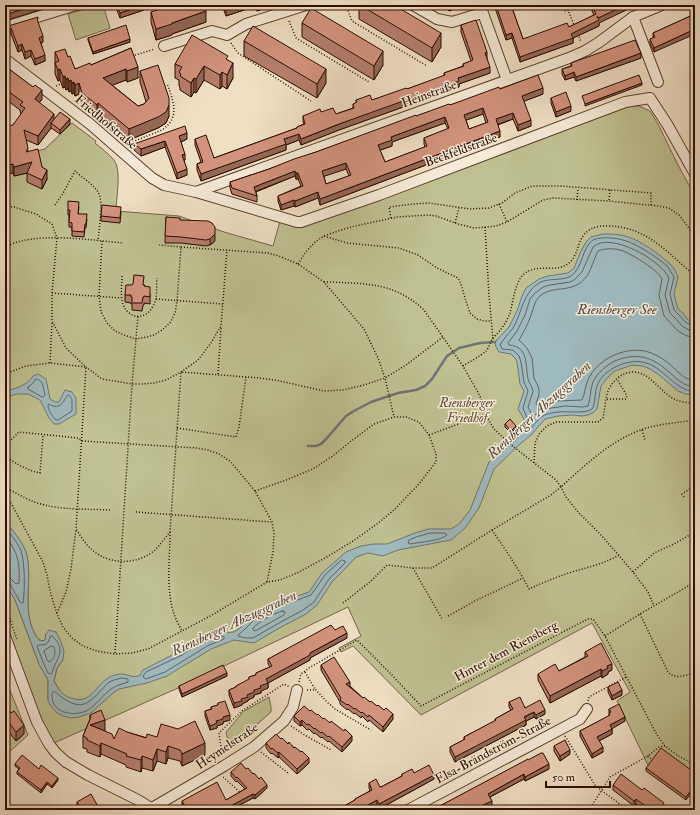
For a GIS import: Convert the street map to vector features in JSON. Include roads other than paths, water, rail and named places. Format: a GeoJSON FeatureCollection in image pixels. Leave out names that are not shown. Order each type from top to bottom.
{"type":"FeatureCollection","features":[{"type":"Feature","properties":{"kind":"street"},"geometry":{"type":"LineString","coordinates":[[5,27],[76,5]]}},
{"type":"Feature","properties":{"kind":"street"},"geometry":{"type":"LineString","coordinates":[[164,46],[212,31],[227,35],[246,24],[306,5]]}},
{"type":"Feature","properties":{"kind":"street"},"geometry":{"type":"LineString","coordinates":[[413,5],[437,19],[452,22],[481,9],[507,80]]}},
{"type":"Feature","properties":{"kind":"street","name":"Heinstraße"},"geometry":{"type":"LineString","coordinates":[[196,192],[569,58],[598,43],[633,17],[662,5]]}},
{"type":"Feature","properties":{"kind":"street"},"geometry":{"type":"LineString","coordinates":[[633,17],[658,82]]}},
{"type":"Feature","properties":{"kind":"street","name":"Friedhofstraße"},"geometry":{"type":"LineString","coordinates":[[5,59],[90,124],[152,178],[164,184],[196,192]]}},
{"type":"Feature","properties":{"kind":"street","name":"Beckfeldstraße"},"geometry":{"type":"LineString","coordinates":[[196,192],[261,212],[301,222],[379,195],[625,102],[650,98],[665,120],[695,174]]}},
{"type":"Feature","properties":{"kind":"street"},"geometry":{"type":"LineString","coordinates":[[5,636],[37,722],[49,744],[56,753],[66,762],[88,775],[153,809]]}},
{"type":"Feature","properties":{"kind":"street","name":"Heymelstraße"},"geometry":{"type":"LineString","coordinates":[[153,809],[254,747],[284,721],[293,707],[297,690]]}},
{"type":"Feature","properties":{"kind":"street","name":"Elsa-Brändström-Straße"},"geometry":{"type":"LineString","coordinates":[[408,810],[580,719],[587,709]]}},
{"type":"Feature","properties":{"kind":"water","name":"Riensberger See"},"geometry":{"type":"Polygon","coordinates":[[[603,234],[622,235],[638,241],[661,256],[675,270],[678,277],[674,294],[678,309],[687,319],[695,322],[695,395],[685,394],[678,391],[658,374],[643,366],[632,365],[615,371],[601,386],[597,409],[593,413],[582,416],[558,416],[545,419],[531,435],[494,469],[479,508],[465,528],[451,540],[398,550],[383,556],[368,553],[356,557],[332,582],[317,605],[306,614],[254,643],[234,640],[211,649],[167,676],[147,683],[119,689],[91,713],[71,718],[57,713],[50,705],[48,700],[48,680],[39,664],[15,600],[5,583],[5,521],[26,552],[29,574],[28,609],[33,630],[39,640],[44,641],[49,630],[56,632],[64,651],[63,660],[57,668],[54,681],[59,689],[68,697],[78,700],[89,696],[106,679],[112,676],[121,674],[138,676],[143,670],[180,651],[212,630],[218,629],[225,633],[234,632],[251,617],[272,605],[309,592],[322,573],[346,552],[361,546],[387,544],[429,529],[451,529],[459,524],[470,510],[489,462],[516,440],[524,425],[524,419],[518,409],[524,391],[520,384],[517,362],[511,354],[499,352],[495,342],[509,327],[526,288],[539,279],[568,273],[574,268],[586,242],[591,237],[603,234]]]}},
{"type":"Feature","properties":{"kind":"water"},"geometry":{"type":"Polygon","coordinates":[[[38,374],[46,379],[50,399],[55,402],[59,402],[65,390],[72,392],[76,398],[76,414],[59,424],[54,424],[49,418],[40,400],[28,394],[17,394],[5,397],[5,392],[28,382],[33,376],[38,374]]]}},
{"type":"Feature","properties":{"kind":"waterway"},"geometry":{"type":"LineString","coordinates":[[308,446],[316,446],[321,444],[346,416],[371,402],[398,393],[416,390],[425,386],[432,379],[447,356],[459,348],[480,343],[495,342]]}},
{"type":"Feature","properties":{"kind":"park label","name":"Riensberger Friedhof"},"geometry":{"type":"Point","coordinates":[467,410]}},
{"type":"Feature","properties":{"kind":"water label","name":"Riensberger Abzugsgraben"},"geometry":{"type":"Point","coordinates":[539,410]}},
{"type":"Feature","properties":{"kind":"water label","name":"Riensberger Abzugsgraben"},"geometry":{"type":"Point","coordinates":[234,623]}}]}
